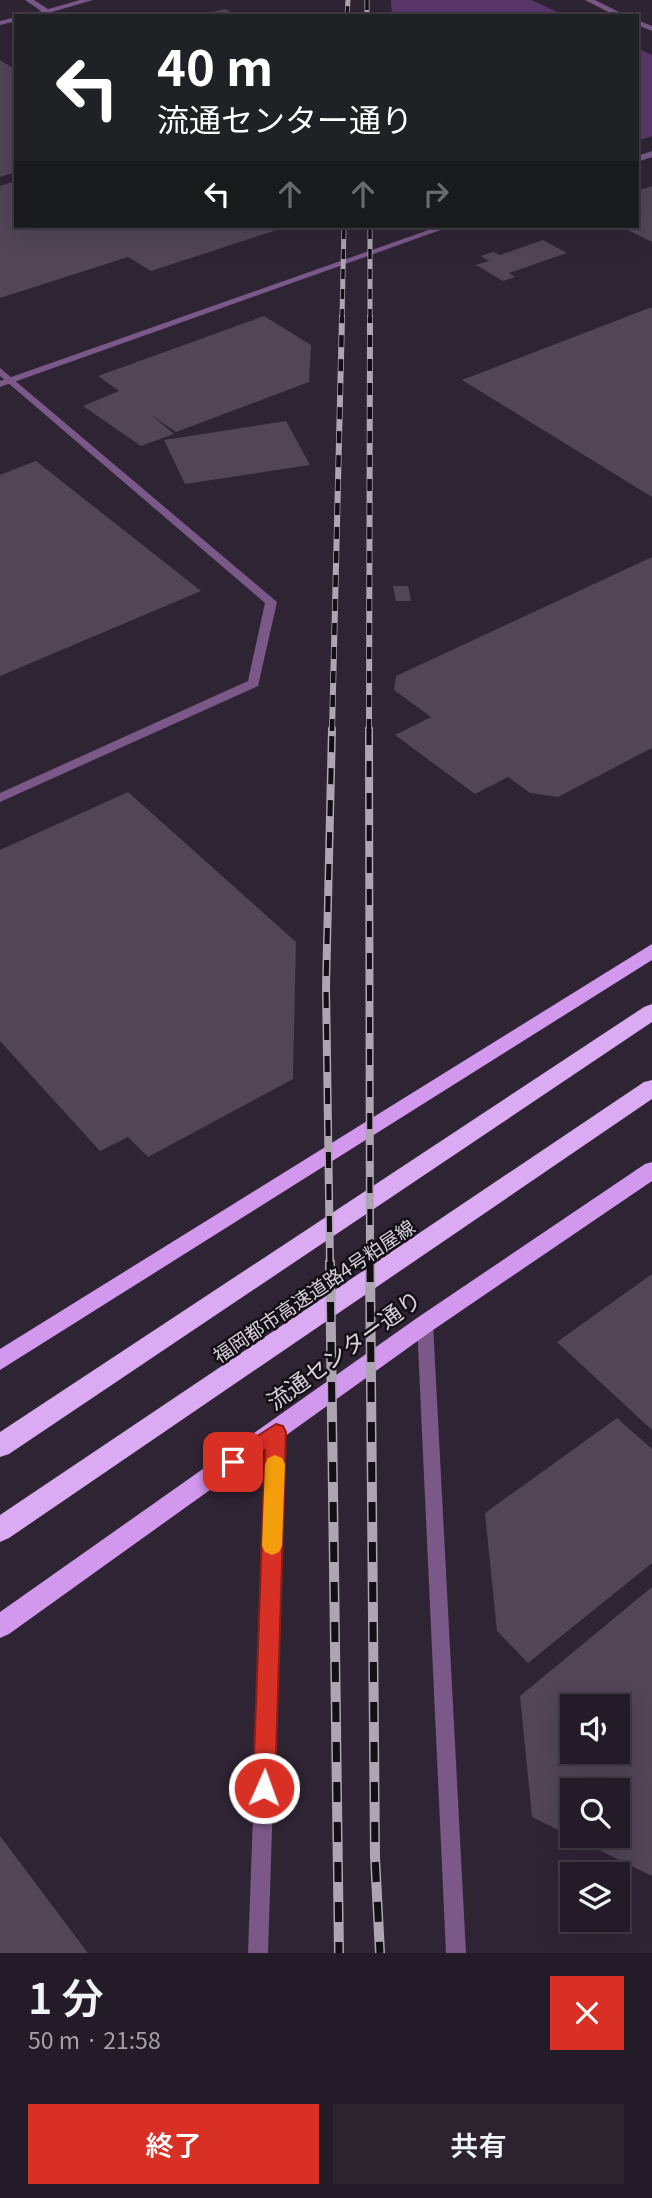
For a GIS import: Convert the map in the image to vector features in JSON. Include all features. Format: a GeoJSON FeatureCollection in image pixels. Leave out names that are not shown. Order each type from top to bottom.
{"type":"FeatureCollection","features":[{"type":"Feature","properties":{"kind":"highway"},"geometry":{"type":"LineString","coordinates":[[0,1361],[652,951]]}},
{"type":"Feature","properties":{"kind":"highway"},"geometry":{"type":"LineString","coordinates":[[0,1446],[652,1012]]}},
{"type":"Feature","properties":{"kind":"highway","name":"福岡都市高速道路4号粕屋線"},"geometry":{"type":"LineString","coordinates":[[0,1530],[652,1088]]}},
{"type":"Feature","properties":{"kind":"highway","name":"流通センター通り"},"geometry":{"type":"LineString","coordinates":[[0,1626],[425,1324],[652,1170]]}},
{"type":"Feature","properties":{"kind":"street"},"geometry":{"type":"LineString","coordinates":[[29,0],[47,11]]}},
{"type":"Feature","properties":{"kind":"street"},"geometry":{"type":"LineString","coordinates":[[36,14],[89,0]]}},
{"type":"Feature","properties":{"kind":"street"},"geometry":{"type":"LineString","coordinates":[[589,0],[620,14]]}},
{"type":"Feature","properties":{"kind":"street"},"geometry":{"type":"LineString","coordinates":[[6,382],[442,228]]}},
{"type":"Feature","properties":{"kind":"street"},"geometry":{"type":"LineString","coordinates":[[0,371],[6,382],[271,602],[254,683],[0,798]]}},
{"type":"Feature","properties":{"kind":"street"},"geometry":{"type":"LineString","coordinates":[[425,1324],[456,1953]]}},
{"type":"Feature","properties":{"kind":"street"},"geometry":{"type":"LineString","coordinates":[[258,1953],[276,1432]]}},
{"type":"Feature","properties":{"kind":"shaded area"},"geometry":{"type":"Polygon","coordinates":[[[391,0],[531,0],[562,14],[392,14],[391,0]]]}},
{"type":"Feature","properties":{"kind":"shaded area"},"geometry":{"type":"Polygon","coordinates":[[[639,49],[652,55],[652,136],[639,140],[639,49]]]}},
{"type":"Feature","properties":{"kind":"building"},"geometry":{"type":"Polygon","coordinates":[[[225,9],[235,14],[205,14],[225,9]]]}},
{"type":"Feature","properties":{"kind":"building"},"geometry":{"type":"Polygon","coordinates":[[[0,60],[14,69],[14,173],[0,177],[0,60]]]}},
{"type":"Feature","properties":{"kind":"building"},"geometry":{"type":"Polygon","coordinates":[[[14,182],[14,228],[283,228],[151,271],[128,257],[0,298],[0,186],[14,182]]]}},
{"type":"Feature","properties":{"kind":"building"},"geometry":{"type":"Polygon","coordinates":[[[652,186],[652,242],[624,228],[639,228],[639,190],[652,186]]]}},
{"type":"Feature","properties":{"kind":"building"},"geometry":{"type":"Polygon","coordinates":[[[543,240],[567,253],[509,273],[515,277],[503,281],[476,265],[489,261],[481,256],[493,252],[500,255],[543,240]]]}},
{"type":"Feature","properties":{"kind":"building"},"geometry":{"type":"Polygon","coordinates":[[[652,307],[652,497],[462,380],[652,307]]]}},
{"type":"Feature","properties":{"kind":"building"},"geometry":{"type":"Polygon","coordinates":[[[264,316],[311,345],[309,382],[176,432],[150,414],[174,434],[141,446],[83,406],[119,391],[98,376],[264,316]]]}},
{"type":"Feature","properties":{"kind":"building"},"geometry":{"type":"Polygon","coordinates":[[[286,421],[310,465],[185,484],[164,440],[286,421]]]}},
{"type":"Feature","properties":{"kind":"building"},"geometry":{"type":"Polygon","coordinates":[[[36,461],[201,591],[0,676],[0,475],[36,461]]]}},
{"type":"Feature","properties":{"kind":"building"},"geometry":{"type":"Polygon","coordinates":[[[652,557],[652,748],[558,797],[530,793],[508,777],[475,794],[395,735],[431,717],[394,690],[396,676],[652,557]]]}},
{"type":"Feature","properties":{"kind":"building"},"geometry":{"type":"Polygon","coordinates":[[[393,586],[408,586],[411,601],[396,601],[393,586]]]}},
{"type":"Feature","properties":{"kind":"building"},"geometry":{"type":"Polygon","coordinates":[[[128,792],[296,942],[293,1079],[148,1157],[128,1137],[100,1151],[0,1041],[0,850],[128,792]]]}},
{"type":"Feature","properties":{"kind":"building"},"geometry":{"type":"Polygon","coordinates":[[[652,1274],[652,1430],[557,1342],[652,1274]]]}},
{"type":"Feature","properties":{"kind":"building"},"geometry":{"type":"Polygon","coordinates":[[[617,1418],[652,1449],[652,1563],[528,1663],[497,1631],[485,1513],[617,1418]]]}},
{"type":"Feature","properties":{"kind":"building"},"geometry":{"type":"Polygon","coordinates":[[[652,1587],[652,1876],[630,1865],[630,1862],[624,1862],[595,1848],[630,1848],[630,1778],[560,1778],[560,1831],[532,1817],[520,1696],[652,1587]]]}},
{"type":"Feature","properties":{"kind":"building"},"geometry":{"type":"Polygon","coordinates":[[[0,1836],[88,1953],[0,1953],[0,1836]]]}},
{"type":"Feature","properties":{"kind":"railway"},"geometry":{"type":"LineString","coordinates":[[347,14],[348,0]]}},
{"type":"Feature","properties":{"kind":"railway"},"geometry":{"type":"LineString","coordinates":[[367,0],[367,14]]}},
{"type":"Feature","properties":{"kind":"railway"},"geometry":{"type":"LineString","coordinates":[[342,319],[344,228]]}},
{"type":"Feature","properties":{"kind":"railway"},"geometry":{"type":"LineString","coordinates":[[370,228],[370,317]]}},
{"type":"Feature","properties":{"kind":"railway"},"geometry":{"type":"LineString","coordinates":[[332,731],[342,317]]}},
{"type":"Feature","properties":{"kind":"railway"},"geometry":{"type":"LineString","coordinates":[[369,730],[370,317]]}},
{"type":"Feature","properties":{"kind":"railway"},"geometry":{"type":"LineString","coordinates":[[330,1264],[326,988],[332,729]]}},
{"type":"Feature","properties":{"kind":"railway"},"geometry":{"type":"LineString","coordinates":[[369,730],[370,1264]]}},
{"type":"Feature","properties":{"kind":"railway"},"geometry":{"type":"LineString","coordinates":[[330,1262],[339,1953]]}},
{"type":"Feature","properties":{"kind":"railway"},"geometry":{"type":"LineString","coordinates":[[370,1262],[375,1857],[380,1953]]}},
{"type":"Feature","properties":{"kind":"slow traffic"},"geometry":{"type":"LineString","coordinates":[[272,1546],[275,1464]]}},
{"type":"Feature","properties":{"kind":"route"},"geometry":{"type":"LineString","coordinates":[[233,1462],[276,1432],[264,1788]]}}]}
